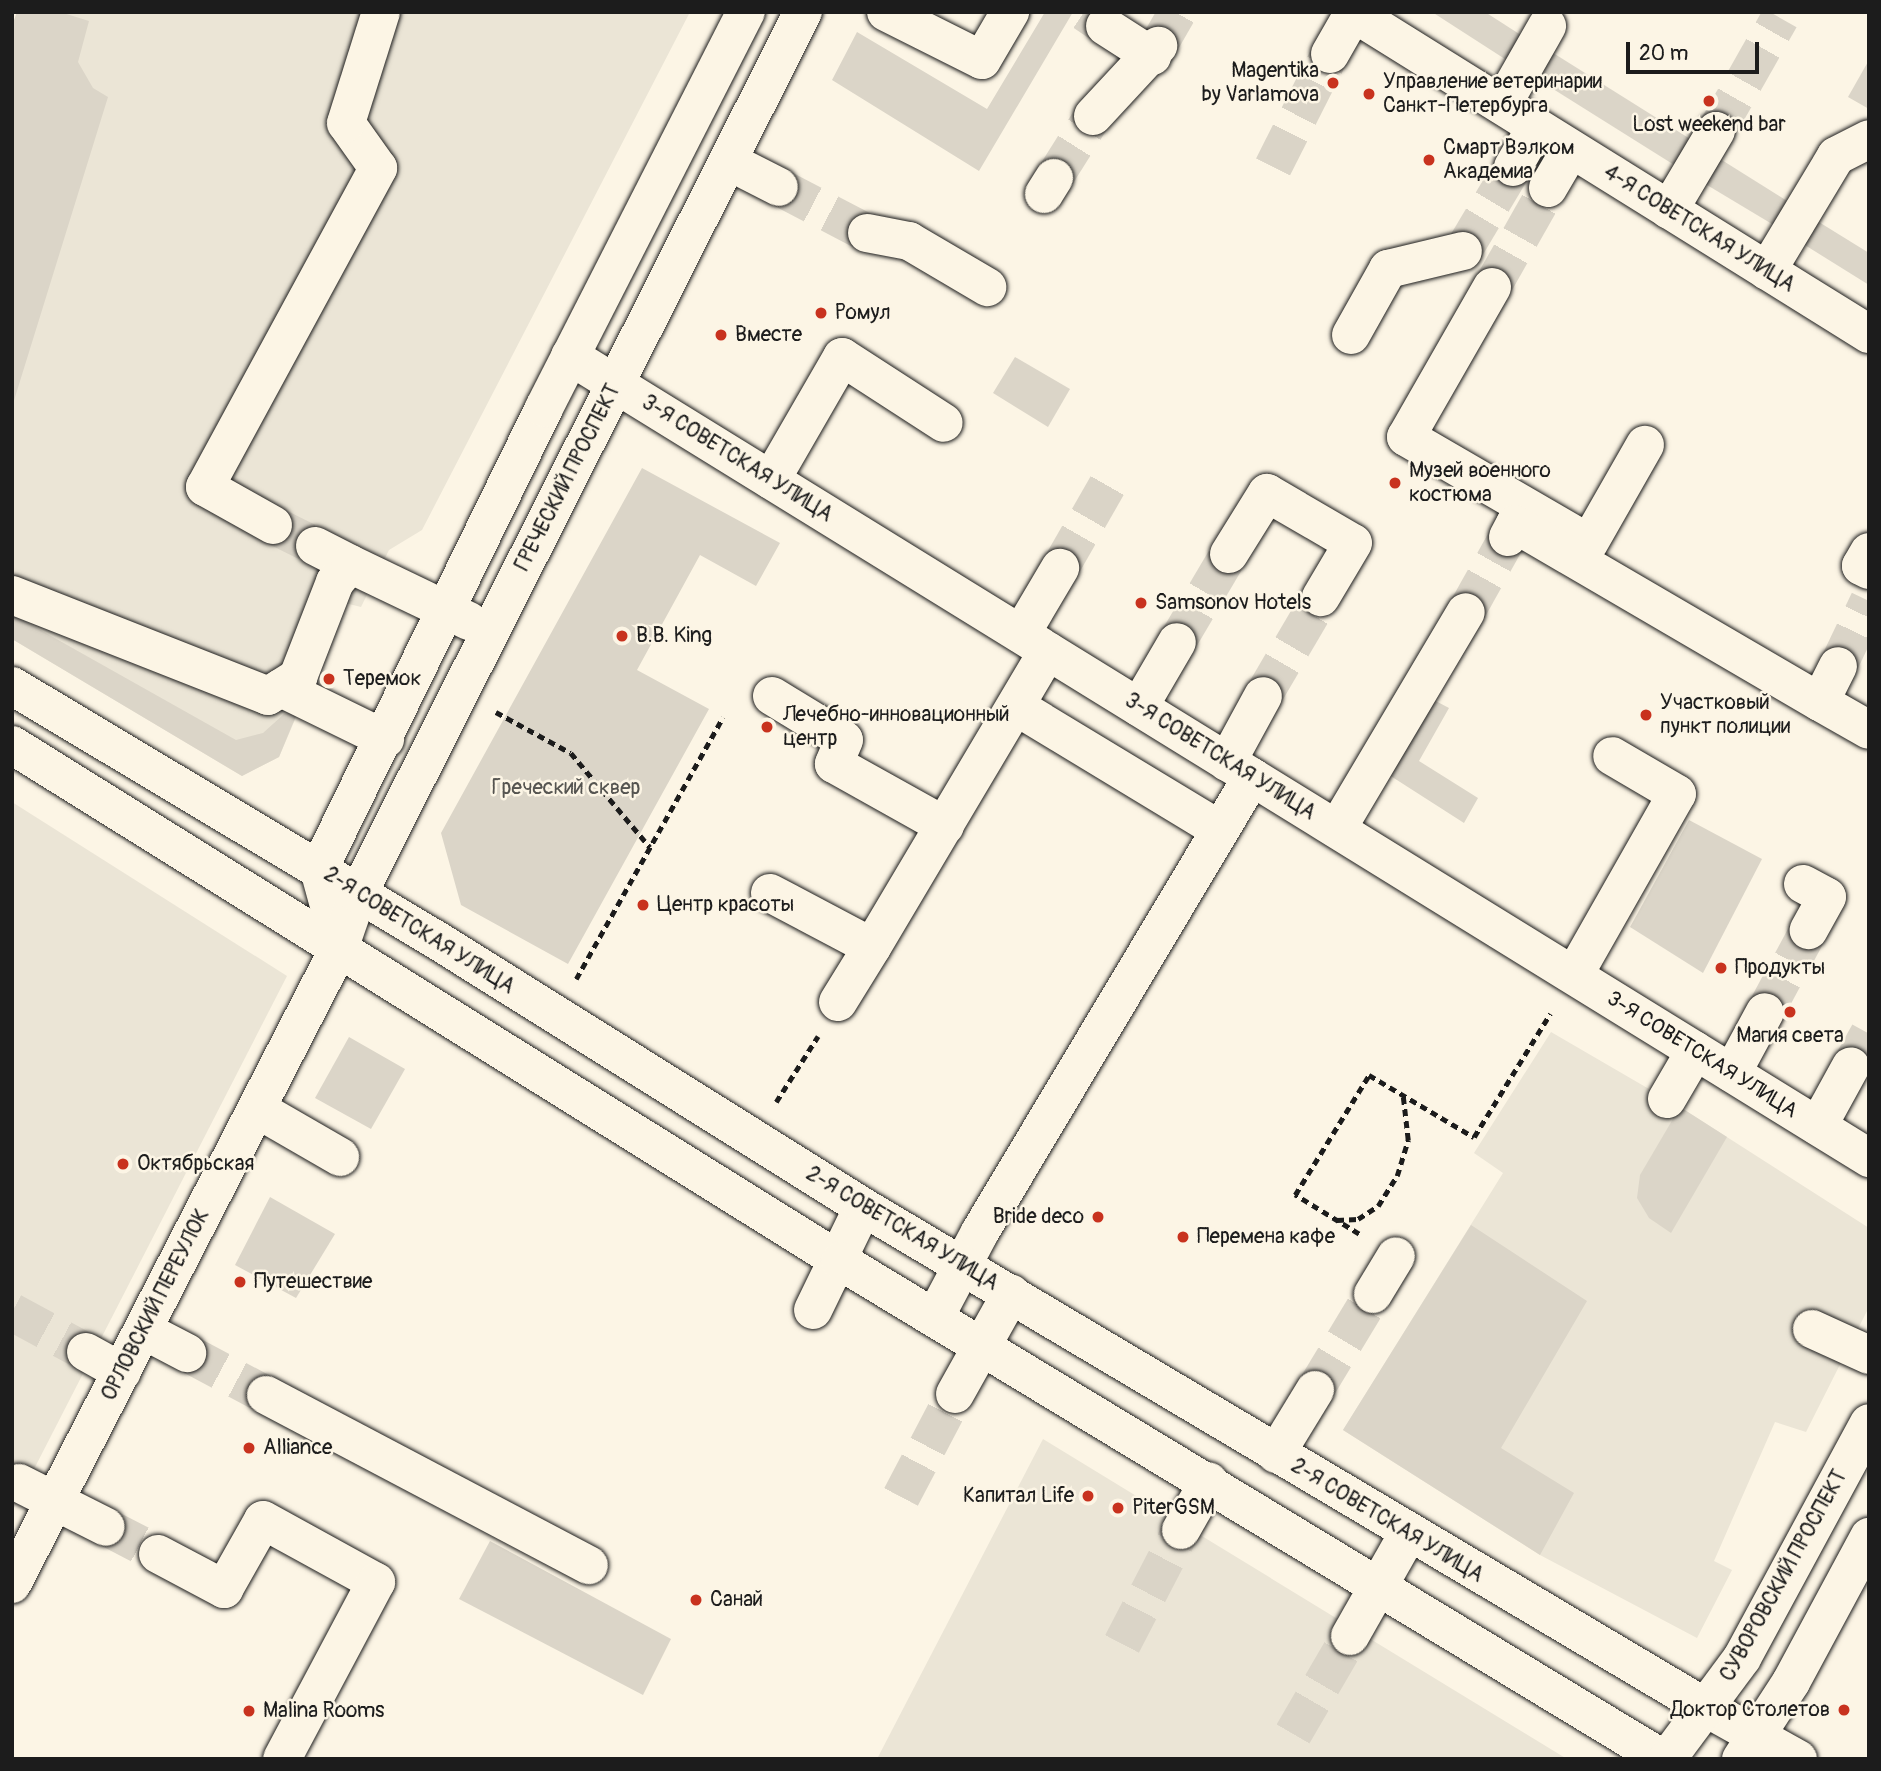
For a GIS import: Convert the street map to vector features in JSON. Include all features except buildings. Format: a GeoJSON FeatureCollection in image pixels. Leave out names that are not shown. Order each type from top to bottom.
{"type":"FeatureCollection","features":[{"type":"Feature","properties":{"kind":"street"},"geometry":{"type":"LineString","coordinates":[[273,526],[205,487],[378,168],[346,122],[381,12]]}},
{"type":"Feature","properties":{"kind":"street"},"geometry":{"type":"LineString","coordinates":[[340,946],[319,869],[385,739],[570,356],[746,12]]}},
{"type":"Feature","properties":{"kind":"street","name":"ГРЕЧЕСКИЙ ПРОСПЕКТ"},"geometry":{"type":"LineString","coordinates":[[340,946],[358,894],[803,12]]}},
{"type":"Feature","properties":{"kind":"street"},"geometry":{"type":"LineString","coordinates":[[886,12],[982,60],[1010,12]]}},
{"type":"Feature","properties":{"kind":"street"},"geometry":{"type":"LineString","coordinates":[[1330,54],[1353,13]]}},
{"type":"Feature","properties":{"kind":"street","name":"4-Я СОВЕТСКАЯ УЛИЦА"},"geometry":{"type":"LineString","coordinates":[[1353,13],[1869,334]]}},
{"type":"Feature","properties":{"kind":"street"},"geometry":{"type":"LineString","coordinates":[[1093,116],[1155,51],[1105,26]]}},
{"type":"Feature","properties":{"kind":"street"},"geometry":{"type":"LineString","coordinates":[[1502,105],[1547,26]]}},
{"type":"Feature","properties":{"kind":"street"},"geometry":{"type":"LineString","coordinates":[[1513,167],[1536,127]]}},
{"type":"Feature","properties":{"kind":"street"},"geometry":{"type":"LineString","coordinates":[[1669,210],[1716,131]]}},
{"type":"Feature","properties":{"kind":"street"},"geometry":{"type":"LineString","coordinates":[[1766,271],[1836,156],[1869,139]]}},
{"type":"Feature","properties":{"kind":"street"},"geometry":{"type":"LineString","coordinates":[[1548,188],[1571,149]]}},
{"type":"Feature","properties":{"kind":"street"},"geometry":{"type":"LineString","coordinates":[[727,160],[779,187]]}},
{"type":"Feature","properties":{"kind":"street"},"geometry":{"type":"LineString","coordinates":[[867,233],[909,241],[987,287]]}},
{"type":"Feature","properties":{"kind":"street"},"geometry":{"type":"LineString","coordinates":[[1351,335],[1388,269],[1463,251]]}},
{"type":"Feature","properties":{"kind":"street"},"geometry":{"type":"LineString","coordinates":[[1492,287],[1406,437],[1516,522],[1869,730]]}},
{"type":"Feature","properties":{"kind":"street","name":"3-Я СОВЕТСКАЯ УЛИЦА"},"geometry":{"type":"LineString","coordinates":[[570,356],[1869,1158]]}},
{"type":"Feature","properties":{"kind":"street"},"geometry":{"type":"LineString","coordinates":[[771,480],[842,358],[944,424]]}},
{"type":"Feature","properties":{"kind":"street"},"geometry":{"type":"LineString","coordinates":[[1516,522],[1589,543],[1645,445]]}},
{"type":"Feature","properties":{"kind":"street"},"geometry":{"type":"LineString","coordinates":[[1229,554],[1267,493],[1353,543],[1321,597]]}},
{"type":"Feature","properties":{"kind":"street"},"geometry":{"type":"LineString","coordinates":[[315,546],[490,632]]}},
{"type":"Feature","properties":{"kind":"street"},"geometry":{"type":"LineString","coordinates":[[1869,552],[1861,566],[1869,570]]}},
{"type":"Feature","properties":{"kind":"street"},"geometry":{"type":"LineString","coordinates":[[12,596],[268,696],[298,677],[335,582],[350,564]]}},
{"type":"Feature","properties":{"kind":"street"},"geometry":{"type":"LineString","coordinates":[[838,1002],[1017,707],[1034,643],[1060,568]]}},
{"type":"Feature","properties":{"kind":"street"},"geometry":{"type":"LineString","coordinates":[[1337,830],[1466,612]]}},
{"type":"Feature","properties":{"kind":"street"},"geometry":{"type":"LineString","coordinates":[[1139,707],[1177,642]]}},
{"type":"Feature","properties":{"kind":"street"},"geometry":{"type":"LineString","coordinates":[[1820,702],[1838,666]]}},
{"type":"Feature","properties":{"kind":"street","name":"2-Я СОВЕТСКАЯ УЛИЦА"},"geometry":{"type":"LineString","coordinates":[[12,687],[319,869],[863,1207],[1408,1534],[1707,1709],[1749,1747],[1798,1759]]}},
{"type":"Feature","properties":{"kind":"street"},"geometry":{"type":"LineString","coordinates":[[281,688],[385,739]]}},
{"type":"Feature","properties":{"kind":"street"},"geometry":{"type":"LineString","coordinates":[[772,696],[844,740],[834,764],[945,826]]}},
{"type":"Feature","properties":{"kind":"street"},"geometry":{"type":"LineString","coordinates":[[935,1317],[962,1265],[1220,830],[1263,696]]}},
{"type":"Feature","properties":{"kind":"street"},"geometry":{"type":"LineString","coordinates":[[1017,707],[1220,830]]}},
{"type":"Feature","properties":{"kind":"street"},"geometry":{"type":"LineString","coordinates":[[12,746],[340,946],[840,1261],[1209,1480],[1379,1589],[1602,1718],[1665,1759]]}},
{"type":"Feature","properties":{"kind":"street"},"geometry":{"type":"LineString","coordinates":[[1574,975],[1677,794],[1612,756]]}},
{"type":"Feature","properties":{"kind":"street"},"geometry":{"type":"LineString","coordinates":[[1803,884],[1826,897],[1808,930]]}},
{"type":"Feature","properties":{"kind":"street"},"geometry":{"type":"LineString","coordinates":[[770,893],[872,947]]}},
{"type":"Feature","properties":{"kind":"street","name":"ОРЛОВСКИЙ ПЕРЕУЛОК"},"geometry":{"type":"LineString","coordinates":[[12,1584],[340,946]]}},
{"type":"Feature","properties":{"kind":"street"},"geometry":{"type":"LineString","coordinates":[[1732,1073],[1765,1012]]}},
{"type":"Feature","properties":{"kind":"street"},"geometry":{"type":"LineString","coordinates":[[1667,1099],[1695,1051]]}},
{"type":"Feature","properties":{"kind":"street"},"geometry":{"type":"LineString","coordinates":[[1818,1126],[1851,1066]]}},
{"type":"Feature","properties":{"kind":"street"},"geometry":{"type":"LineString","coordinates":[[257,1109],[340,1157]]}},
{"type":"Feature","properties":{"kind":"street"},"geometry":{"type":"LineString","coordinates":[[814,1310],[840,1261],[863,1207]]}},
{"type":"Feature","properties":{"kind":"street"},"geometry":{"type":"LineString","coordinates":[[1373,1294],[1396,1256]]}},
{"type":"Feature","properties":{"kind":"street"},"geometry":{"type":"LineString","coordinates":[[955,1394],[1011,1294]]}},
{"type":"Feature","properties":{"kind":"street"},"geometry":{"type":"LineString","coordinates":[[1812,1329],[1869,1355]]}},
{"type":"Feature","properties":{"kind":"street"},"geometry":{"type":"LineString","coordinates":[[143,1330],[187,1353]]}},
{"type":"Feature","properties":{"kind":"street"},"geometry":{"type":"LineString","coordinates":[[86,1352],[121,1372]]}},
{"type":"Feature","properties":{"kind":"street"},"geometry":{"type":"LineString","coordinates":[[1276,1454],[1315,1390]]}},
{"type":"Feature","properties":{"kind":"street"},"geometry":{"type":"LineString","coordinates":[[266,1395],[589,1565]]}},
{"type":"Feature","properties":{"kind":"street","name":"СУВОРОВСКИЙ ПРОСПЕКТ"},"geometry":{"type":"LineString","coordinates":[[1665,1759],[1707,1709],[1742,1658],[1869,1423]]}},
{"type":"Feature","properties":{"kind":"street"},"geometry":{"type":"LineString","coordinates":[[1181,1530],[1209,1480]]}},
{"type":"Feature","properties":{"kind":"street"},"geometry":{"type":"LineString","coordinates":[[19,1483],[106,1527]]}},
{"type":"Feature","properties":{"kind":"street"},"geometry":{"type":"LineString","coordinates":[[158,1554],[224,1589],[263,1520],[376,1582],[282,1759]]}},
{"type":"Feature","properties":{"kind":"street"},"geometry":{"type":"LineString","coordinates":[[1350,1636],[1408,1534]]}},
{"type":"Feature","properties":{"kind":"street"},"geometry":{"type":"LineString","coordinates":[[1749,1747],[1869,1537]]}},
{"type":"Feature","properties":{"kind":"path"},"geometry":{"type":"LineString","coordinates":[[495,712],[571,753],[650,848]]}},
{"type":"Feature","properties":{"kind":"path"},"geometry":{"type":"LineString","coordinates":[[574,983],[723,718]]}},
{"type":"Feature","properties":{"kind":"path"},"geometry":{"type":"LineString","coordinates":[[773,1106],[838,1002]]}},
{"type":"Feature","properties":{"kind":"path"},"geometry":{"type":"LineString","coordinates":[[1396,1256],[1295,1195],[1369,1075],[1474,1137],[1550,1014]]}},
{"type":"Feature","properties":{"kind":"path"},"geometry":{"type":"LineString","coordinates":[[1336,1220],[1359,1219],[1378,1206],[1397,1176],[1408,1140],[1403,1095]]}},
{"type":"Feature","properties":{"kind":"shaded area"},"geometry":{"type":"Polygon","coordinates":[[[17,12],[690,12],[422,530],[389,550],[361,607],[345,603],[279,757],[242,776],[12,639],[12,26],[17,12]]]}},
{"type":"Feature","properties":{"kind":"shaded area","name":"Октябрьская"},"geometry":{"type":"Polygon","coordinates":[[[12,802],[287,976],[12,1512],[12,802]]]}},
{"type":"Feature","properties":{"kind":"shaded area"},"geometry":{"type":"Polygon","coordinates":[[[1551,1032],[1680,1107],[1869,1228],[1869,1307],[1806,1432],[1775,1422],[1714,1561],[1732,1570],[1697,1638],[1540,1555],[1343,1430],[1503,1173],[1474,1153],[1551,1032]]]}},
{"type":"Feature","properties":{"kind":"shaded area"},"geometry":{"type":"Polygon","coordinates":[[[1043,1439],[1567,1759],[877,1759],[1043,1439]]]}},
{"type":"Feature","properties":{"kind":"green space"},"geometry":{"type":"Polygon","coordinates":[[[17,12],[60,12],[89,21],[78,62],[93,88],[108,97],[12,407],[12,26],[17,12]]]}},
{"type":"Feature","properties":{"kind":"green space"},"geometry":{"type":"Polygon","coordinates":[[[1045,12],[1073,12],[979,171],[832,80],[857,32],[987,109],[1045,12]]]}},
{"type":"Feature","properties":{"kind":"green space"},"geometry":{"type":"Polygon","coordinates":[[[1432,12],[1485,12],[1524,37],[1508,61],[1432,12]]]}},
{"type":"Feature","properties":{"kind":"green space"},"geometry":{"type":"Polygon","coordinates":[[[1550,51],[1695,142],[1679,168],[1534,77],[1550,51]]]}},
{"type":"Feature","properties":{"kind":"green space"},"geometry":{"type":"Polygon","coordinates":[[[1869,60],[1869,109],[1848,97],[1869,60]]]}},
{"type":"Feature","properties":{"kind":"green space"},"geometry":{"type":"Polygon","coordinates":[[[1717,157],[1792,204],[1777,227],[1702,182],[1717,157]]]}},
{"type":"Feature","properties":{"kind":"green space"},"geometry":{"type":"Polygon","coordinates":[[[1814,219],[1869,253],[1869,285],[1800,242],[1814,219]]]}},
{"type":"Feature","properties":{"kind":"green space"},"geometry":{"type":"Polygon","coordinates":[[[1015,357],[1070,389],[1048,427],[993,393],[1015,357]]]}},
{"type":"Feature","properties":{"kind":"green space","name":"Греческий сквер"},"geometry":{"type":"Polygon","coordinates":[[[642,468],[780,543],[756,586],[700,555],[637,670],[709,709],[568,964],[461,905],[441,833],[642,468]]]}},
{"type":"Feature","properties":{"kind":"green space"},"geometry":{"type":"Polygon","coordinates":[[[12,614],[236,740],[263,733],[284,714],[298,711],[279,757],[242,776],[12,639],[12,614]]]}},
{"type":"Feature","properties":{"kind":"green space"},"geometry":{"type":"Polygon","coordinates":[[[1430,698],[1449,708],[1419,761],[1478,798],[1464,823],[1386,773],[1430,698]]]}},
{"type":"Feature","properties":{"kind":"green space"},"geometry":{"type":"Polygon","coordinates":[[[1689,820],[1762,859],[1703,973],[1630,927],[1689,820]]]}},
{"type":"Feature","properties":{"kind":"green space"},"geometry":{"type":"Polygon","coordinates":[[[349,1037],[405,1069],[371,1129],[315,1098],[349,1037]]]}},
{"type":"Feature","properties":{"kind":"green space"},"geometry":{"type":"Polygon","coordinates":[[[1680,1107],[1727,1137],[1671,1233],[1649,1218],[1637,1198],[1640,1175],[1680,1107]]]}},
{"type":"Feature","properties":{"kind":"green space"},"geometry":{"type":"Polygon","coordinates":[[[270,1197],[335,1234],[296,1298],[235,1265],[270,1197]]]}},
{"type":"Feature","properties":{"kind":"green space"},"geometry":{"type":"Polygon","coordinates":[[[1471,1225],[1587,1301],[1501,1448],[1574,1493],[1540,1555],[1343,1430],[1471,1225]]]}},
{"type":"Feature","properties":{"kind":"green space"},"geometry":{"type":"Polygon","coordinates":[[[490,1541],[671,1639],[643,1695],[459,1599],[490,1541]]]}},
{"type":"Feature","properties":{"kind":"tunnel"},"geometry":{"type":"LineString","coordinates":[[1084,12],[1105,26]]}},
{"type":"Feature","properties":{"kind":"tunnel"},"geometry":{"type":"LineString","coordinates":[[1158,46],[1178,12]]}},
{"type":"Feature","properties":{"kind":"tunnel"},"geometry":{"type":"LineString","coordinates":[[1716,131],[1780,18]]}},
{"type":"Feature","properties":{"kind":"tunnel"},"geometry":{"type":"LineString","coordinates":[[1273,167],[1330,54]]}},
{"type":"Feature","properties":{"kind":"tunnel"},"geometry":{"type":"LineString","coordinates":[[1054,178],[1093,116]]}},
{"type":"Feature","properties":{"kind":"tunnel"},"geometry":{"type":"LineString","coordinates":[[1463,251],[1513,167]]}},
{"type":"Feature","properties":{"kind":"tunnel"},"geometry":{"type":"LineString","coordinates":[[779,187],[867,233]]}},
{"type":"Feature","properties":{"kind":"tunnel"},"geometry":{"type":"LineString","coordinates":[[1492,287],[1548,188]]}},
{"type":"Feature","properties":{"kind":"tunnel"},"geometry":{"type":"LineString","coordinates":[[1060,568],[1115,472]]}},
{"type":"Feature","properties":{"kind":"tunnel"},"geometry":{"type":"LineString","coordinates":[[273,525],[315,546]]}},
{"type":"Feature","properties":{"kind":"tunnel"},"geometry":{"type":"LineString","coordinates":[[1466,612],[1508,537]]}},
{"type":"Feature","properties":{"kind":"tunnel"},"geometry":{"type":"LineString","coordinates":[[1177,642],[1229,554]]}},
{"type":"Feature","properties":{"kind":"tunnel"},"geometry":{"type":"LineString","coordinates":[[1263,696],[1321,597]]}},
{"type":"Feature","properties":{"kind":"tunnel"},"geometry":{"type":"LineString","coordinates":[[1838,666],[1869,601]]}},
{"type":"Feature","properties":{"kind":"tunnel"},"geometry":{"type":"LineString","coordinates":[[1765,1012],[1809,930]]}},
{"type":"Feature","properties":{"kind":"tunnel"},"geometry":{"type":"LineString","coordinates":[[1851,1066],[1869,1034]]}},
{"type":"Feature","properties":{"kind":"tunnel"},"geometry":{"type":"LineString","coordinates":[[1315,1390],[1373,1294]]}},
{"type":"Feature","properties":{"kind":"tunnel"},"geometry":{"type":"LineString","coordinates":[[12,1312],[86,1352]]}},
{"type":"Feature","properties":{"kind":"tunnel"},"geometry":{"type":"LineString","coordinates":[[187,1353],[266,1395]]}},
{"type":"Feature","properties":{"kind":"tunnel"},"geometry":{"type":"LineString","coordinates":[[901,1497],[955,1394]]}},
{"type":"Feature","properties":{"kind":"tunnel"},"geometry":{"type":"LineString","coordinates":[[106,1527],[158,1554]]}},
{"type":"Feature","properties":{"kind":"tunnel"},"geometry":{"type":"LineString","coordinates":[[1122,1644],[1181,1530]]}},
{"type":"Feature","properties":{"kind":"tunnel"},"geometry":{"type":"LineString","coordinates":[[1293,1734],[1350,1636]]}},
{"type":"Feature","properties":{"kind":"place","name":"Magentika by Varlamova"},"geometry":{"type":"Point","coordinates":[1333,83]}},
{"type":"Feature","properties":{"kind":"place","name":"Управление ветеринарии Санкт-Петербурга"},"geometry":{"type":"Point","coordinates":[1369,94]}},
{"type":"Feature","properties":{"kind":"place","name":"Lost weekend bar"},"geometry":{"type":"Point","coordinates":[1709,101]}},
{"type":"Feature","properties":{"kind":"place","name":"Смарт Вэлком Академиа"},"geometry":{"type":"Point","coordinates":[1429,160]}},
{"type":"Feature","properties":{"kind":"place","name":"Ромул"},"geometry":{"type":"Point","coordinates":[821,313]}},
{"type":"Feature","properties":{"kind":"place","name":"Вместе"},"geometry":{"type":"Point","coordinates":[721,335]}},
{"type":"Feature","properties":{"kind":"place","name":"Музей военного костюма"},"geometry":{"type":"Point","coordinates":[1395,483]}},
{"type":"Feature","properties":{"kind":"place","name":"Samsonov Hotels"},"geometry":{"type":"Point","coordinates":[1141,603]}},
{"type":"Feature","properties":{"kind":"place","name":"B.B. King"},"geometry":{"type":"Point","coordinates":[622,636]}},
{"type":"Feature","properties":{"kind":"place","name":"Теремок"},"geometry":{"type":"Point","coordinates":[329,679]}},
{"type":"Feature","properties":{"kind":"place","name":"Участковый пункт полиции"},"geometry":{"type":"Point","coordinates":[1646,715]}},
{"type":"Feature","properties":{"kind":"place","name":"Лечебно-инновационный центр"},"geometry":{"type":"Point","coordinates":[767,727]}},
{"type":"Feature","properties":{"kind":"place","name":"Центр красоты"},"geometry":{"type":"Point","coordinates":[643,905]}},
{"type":"Feature","properties":{"kind":"place","name":"Продукты"},"geometry":{"type":"Point","coordinates":[1721,968]}},
{"type":"Feature","properties":{"kind":"place","name":"Магия света"},"geometry":{"type":"Point","coordinates":[1790,1012]}},
{"type":"Feature","properties":{"kind":"place","name":"Октябрьская"},"geometry":{"type":"Point","coordinates":[123,1164]}},
{"type":"Feature","properties":{"kind":"place","name":"Bride deco"},"geometry":{"type":"Point","coordinates":[1098,1217]}},
{"type":"Feature","properties":{"kind":"place","name":"Перемена кафе"},"geometry":{"type":"Point","coordinates":[1183,1237]}},
{"type":"Feature","properties":{"kind":"place","name":"Путешествие"},"geometry":{"type":"Point","coordinates":[240,1282]}},
{"type":"Feature","properties":{"kind":"place","name":"Alliance"},"geometry":{"type":"Point","coordinates":[249,1448]}},
{"type":"Feature","properties":{"kind":"place","name":"Капитал Life"},"geometry":{"type":"Point","coordinates":[1088,1496]}},
{"type":"Feature","properties":{"kind":"place","name":"PiterGSM"},"geometry":{"type":"Point","coordinates":[1118,1508]}},
{"type":"Feature","properties":{"kind":"place","name":"Санай"},"geometry":{"type":"Point","coordinates":[696,1600]}},
{"type":"Feature","properties":{"kind":"place","name":"Доктор Столетов"},"geometry":{"type":"Point","coordinates":[1844,1710]}},
{"type":"Feature","properties":{"kind":"place","name":"Malina Rooms"},"geometry":{"type":"Point","coordinates":[249,1711]}}]}
